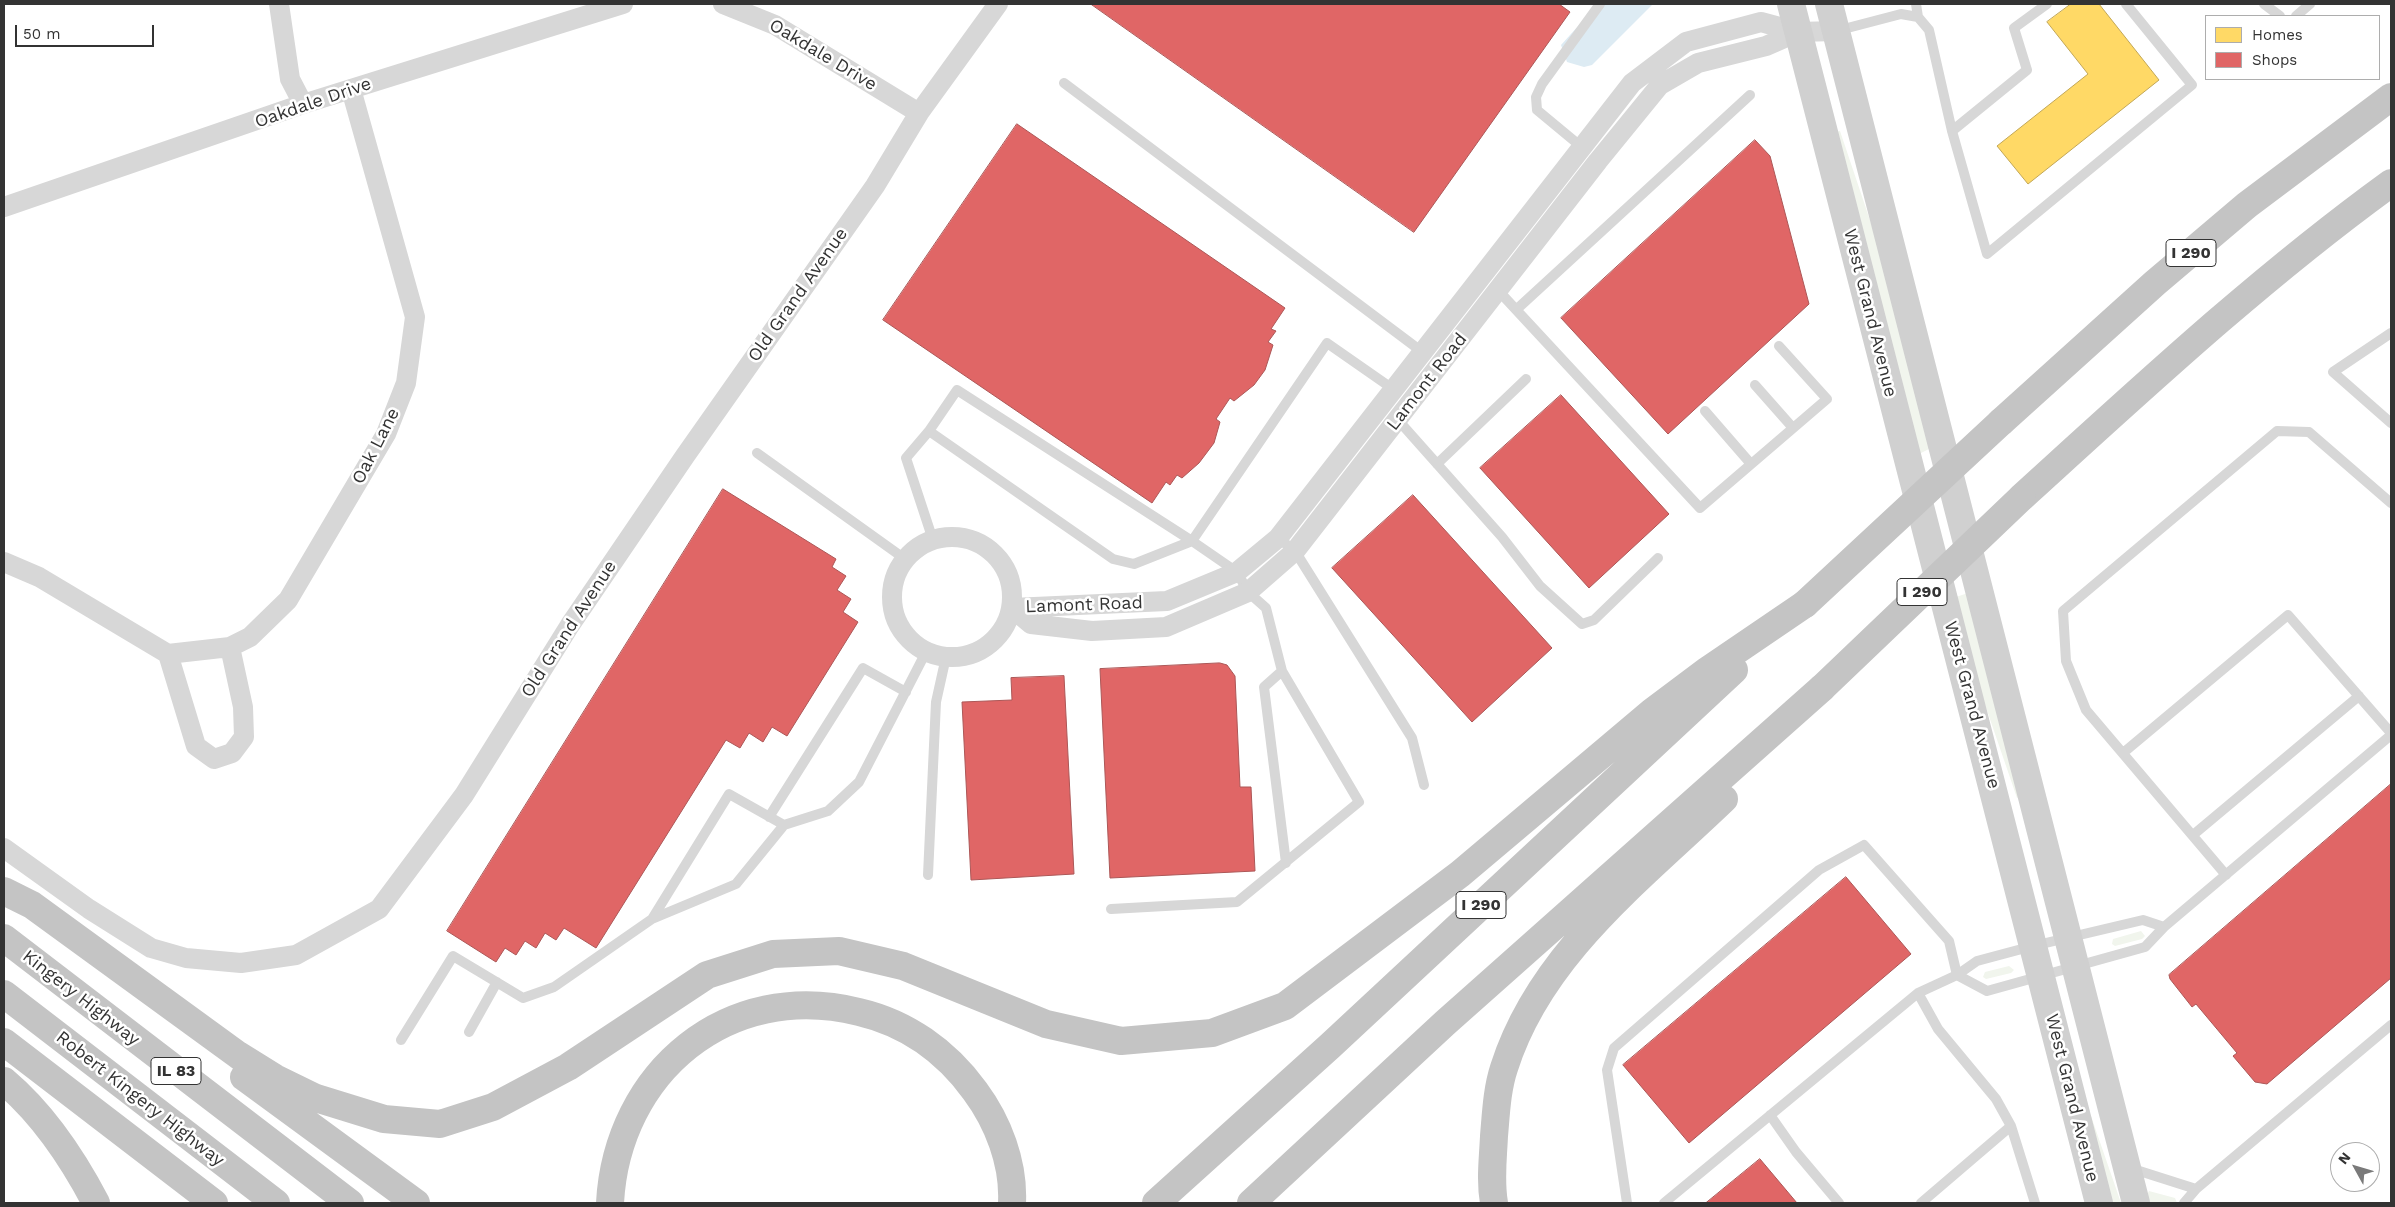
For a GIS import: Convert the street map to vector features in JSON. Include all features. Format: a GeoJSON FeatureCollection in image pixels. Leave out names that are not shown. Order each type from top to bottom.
{"type":"FeatureCollection","features":[{"type":"Feature","properties":{"kind":"highway","name":"I 290"},"geometry":{"type":"LineString","coordinates":[[1156,1203],[1337,1039],[2001,422],[2155,283],[2239,212],[2391,98]]}},
{"type":"Feature","properties":{"kind":"highway","name":"I 290"},"geometry":{"type":"LineString","coordinates":[[1251,1203],[1445,1023],[1822,688],[2022,497],[2200,335],[2297,255],[2391,183]]}},
{"type":"Feature","properties":{"kind":"highway"},"geometry":{"type":"LineString","coordinates":[[4,891],[32,905],[238,1054],[275,1078],[316,1098],[384,1119],[440,1124],[493,1107],[568,1066],[706,975],[773,954],[839,951],[904,966],[1046,1024],[1121,1042],[1212,1033],[1285,1006],[1460,874],[1652,712],[1708,670],[1805,604]]}},
{"type":"Feature","properties":{"kind":"highway"},"geometry":{"type":"LineString","coordinates":[[1494,1203],[1491,1175],[1496,1110],[1504,1068],[1528,1013],[1554,969],[1586,931],[1750,775],[1822,688]]}},
{"type":"Feature","properties":{"kind":"highway"},"geometry":{"type":"LineString","coordinates":[[4,900],[416,1203]]}},
{"type":"Feature","properties":{"kind":"highway","name":"Kingery Highway"},"geometry":{"type":"LineString","coordinates":[[4,938],[350,1203]]}},
{"type":"Feature","properties":{"kind":"highway","name":"Robert Kingery Highway"},"geometry":{"type":"LineString","coordinates":[[4,994],[276,1203]]}},
{"type":"Feature","properties":{"kind":"highway"},"geometry":{"type":"LineString","coordinates":[[610,1203],[616,1155],[625,1127],[638,1102],[652,1082],[680,1052],[710,1030],[739,1017],[774,1007],[803,1005],[833,1006],[883,1019],[911,1032],[939,1051],[966,1078],[994,1122],[1008,1169],[1012,1203]]}},
{"type":"Feature","properties":{"kind":"highway"},"geometry":{"type":"LineString","coordinates":[[4,1042],[214,1203]]}},
{"type":"Feature","properties":{"kind":"highway"},"geometry":{"type":"LineString","coordinates":[[4,1081],[38,1115],[59,1142],[96,1203]]}},
{"type":"Feature","properties":{"kind":"main road","name":"West Grand Avenue"},"geometry":{"type":"LineString","coordinates":[[1791,4],[2098,1203]]}},
{"type":"Feature","properties":{"kind":"main road","name":"West Grand Avenue"},"geometry":{"type":"LineString","coordinates":[[1829,4],[2136,1203]]}},
{"type":"Feature","properties":{"kind":"street"},"geometry":{"type":"LineString","coordinates":[[279,4],[290,79],[303,104]]}},
{"type":"Feature","properties":{"kind":"street","name":"Oakdale Drive"},"geometry":{"type":"LineString","coordinates":[[4,207],[303,104],[623,4]]}},
{"type":"Feature","properties":{"kind":"street","name":"Oakdale Drive"},"geometry":{"type":"LineString","coordinates":[[723,4],[775,25],[919,113]]}},
{"type":"Feature","properties":{"kind":"street","name":"Old Grand Avenue"},"geometry":{"type":"LineString","coordinates":[[4,848],[89,909],[151,948],[186,958],[241,963],[296,955],[379,909],[464,795],[570,625],[685,456],[875,186],[919,113],[998,4]]}},
{"type":"Feature","properties":{"kind":"street","name":"Lamont Road"},"geometry":{"type":"LineString","coordinates":[[1012,608],[1031,624],[1092,618],[1167,601],[1237,572],[1278,538],[1632,83],[1686,42],[1761,22],[1798,32],[1836,31]]}},
{"type":"Feature","properties":{"kind":"street","name":"Lamont Road"},"geometry":{"type":"LineString","coordinates":[[1092,618],[1166,627],[1248,592],[1295,552],[1500,290],[1598,161],[1660,85],[1698,63],[1766,46],[1798,32]]}},
{"type":"Feature","properties":{"kind":"street","name":"Oak Lane"},"geometry":{"type":"LineString","coordinates":[[168,654],[230,647],[250,637],[288,600],[386,434],[406,383],[415,317],[351,89]]}},
{"type":"Feature","properties":{"kind":"street","name":"Lamont Road"},"geometry":{"type":"LineString","coordinates":[[953,536],[974,540],[992,551],[1005,567],[1012,587],[1012,608],[1006,625],[996,639],[981,650],[964,656],[946,657],[926,652],[911,642],[900,628],[893,611],[892,592],[896,575],[905,559],[918,548],[933,540],[953,536]]}},
{"type":"Feature","properties":{"kind":"street"},"geometry":{"type":"LineString","coordinates":[[4,562],[39,577],[168,654],[196,746],[214,759],[232,753],[244,737],[243,707],[230,647]]}},
{"type":"Feature","properties":{"kind":"lane"},"geometry":{"type":"LineString","coordinates":[[1598,161],[1537,110],[1536,97],[1542,84],[1600,4]]}},
{"type":"Feature","properties":{"kind":"lane"},"geometry":{"type":"LineString","coordinates":[[1916,4],[1918,17],[1930,30],[1952,131],[1987,254],[2192,85],[2126,4]]}},
{"type":"Feature","properties":{"kind":"lane"},"geometry":{"type":"LineString","coordinates":[[1952,131],[2027,70],[2014,28],[2047,4]]}},
{"type":"Feature","properties":{"kind":"lane"},"geometry":{"type":"LineString","coordinates":[[2264,4],[2279,15]]}},
{"type":"Feature","properties":{"kind":"lane"},"geometry":{"type":"LineString","coordinates":[[2297,15],[2310,4]]}},
{"type":"Feature","properties":{"kind":"lane"},"geometry":{"type":"LineString","coordinates":[[1836,31],[1901,14],[1918,17]]}},
{"type":"Feature","properties":{"kind":"lane"},"geometry":{"type":"LineString","coordinates":[[1064,83],[1440,366]]}},
{"type":"Feature","properties":{"kind":"lane"},"geometry":{"type":"LineString","coordinates":[[1517,309],[1750,95]]}},
{"type":"Feature","properties":{"kind":"lane"},"geometry":{"type":"LineString","coordinates":[[1480,277],[1500,290],[1700,508],[1827,399],[1780,346]]}},
{"type":"Feature","properties":{"kind":"lane"},"geometry":{"type":"LineString","coordinates":[[2391,333],[2333,372],[2391,423]]}},
{"type":"Feature","properties":{"kind":"lane"},"geometry":{"type":"LineString","coordinates":[[929,431],[1114,559],[1134,564],[1192,541],[1327,343],[1393,389]]}},
{"type":"Feature","properties":{"kind":"lane"},"geometry":{"type":"LineString","coordinates":[[1437,464],[1526,379]]}},
{"type":"Feature","properties":{"kind":"lane"},"geometry":{"type":"LineString","coordinates":[[1755,385],[1793,428]]}},
{"type":"Feature","properties":{"kind":"lane"},"geometry":{"type":"LineString","coordinates":[[933,540],[906,458],[929,431],[957,390],[1237,572],[1248,592],[1266,608],[1282,672],[1359,802],[1237,902],[1111,909]]}},
{"type":"Feature","properties":{"kind":"lane"},"geometry":{"type":"LineString","coordinates":[[1705,411],[1751,464]]}},
{"type":"Feature","properties":{"kind":"lane"},"geometry":{"type":"LineString","coordinates":[[1398,420],[1502,537],[1540,586],[1582,624],[1594,620],[1658,558]]}},
{"type":"Feature","properties":{"kind":"lane"},"geometry":{"type":"LineString","coordinates":[[2226,875],[2086,710],[2066,661],[2063,611],[2277,431],[2309,432],[2391,503]]}},
{"type":"Feature","properties":{"kind":"lane"},"geometry":{"type":"LineString","coordinates":[[757,453],[905,559]]}},
{"type":"Feature","properties":{"kind":"lane"},"geometry":{"type":"LineString","coordinates":[[1278,538],[1295,552],[1412,738],[1424,785]]}},
{"type":"Feature","properties":{"kind":"lane"},"geometry":{"type":"LineString","coordinates":[[1627,1203],[1607,1070],[1614,1048],[1819,870],[1864,845],[1949,942],[1958,976],[1987,991],[2076,968],[2145,947],[2164,927],[2391,734],[2288,615],[2123,753]]}},
{"type":"Feature","properties":{"kind":"lane"},"geometry":{"type":"LineString","coordinates":[[401,1040],[453,956],[523,998],[554,987],[652,919],[736,884],[784,826],[828,811],[859,782],[926,652]]}},
{"type":"Feature","properties":{"kind":"lane"},"geometry":{"type":"LineString","coordinates":[[928,875],[936,702],[946,657]]}},
{"type":"Feature","properties":{"kind":"lane"},"geometry":{"type":"LineString","coordinates":[[769,816],[864,668],[906,692]]}},
{"type":"Feature","properties":{"kind":"lane"},"geometry":{"type":"LineString","coordinates":[[1282,672],[1264,687],[1286,863]]}},
{"type":"Feature","properties":{"kind":"lane"},"geometry":{"type":"LineString","coordinates":[[2192,835],[2359,696]]}},
{"type":"Feature","properties":{"kind":"lane"},"geometry":{"type":"LineString","coordinates":[[652,919],[729,794],[784,826]]}},
{"type":"Feature","properties":{"kind":"lane"},"geometry":{"type":"LineString","coordinates":[[1664,1203],[1918,993],[1958,976],[1977,961],[2143,920],[2164,927]]}},
{"type":"Feature","properties":{"kind":"lane"},"geometry":{"type":"LineString","coordinates":[[469,1032],[497,982]]}},
{"type":"Feature","properties":{"kind":"lane"},"geometry":{"type":"LineString","coordinates":[[1918,993],[1938,1029],[1996,1099],[2011,1126],[2035,1203]]}},
{"type":"Feature","properties":{"kind":"lane"},"geometry":{"type":"LineString","coordinates":[[2184,1203],[2196,1189],[2391,1025]]}},
{"type":"Feature","properties":{"kind":"lane"},"geometry":{"type":"LineString","coordinates":[[1770,1115],[1796,1152],[1839,1203]]}},
{"type":"Feature","properties":{"kind":"lane"},"geometry":{"type":"LineString","coordinates":[[1921,1203],[2011,1126]]}},
{"type":"Feature","properties":{"kind":"lane"},"geometry":{"type":"LineString","coordinates":[[2127,1168],[2196,1189]]}},
{"type":"Feature","properties":{"kind":"shaded area"},"geometry":{"type":"Polygon","coordinates":[[[1598,4],[1653,4],[1592,65],[1584,67],[1567,62],[1561,45],[1598,4]]]}},
{"type":"Feature","properties":{"kind":"shaded area"},"geometry":{"type":"Polygon","coordinates":[[[1840,131],[1882,256],[1931,448],[1919,454],[1836,132],[1840,131]]]}},
{"type":"Feature","properties":{"kind":"shaded area"},"geometry":{"type":"Polygon","coordinates":[[[1968,593],[2021,796],[2017,798],[1980,690],[1956,597],[1968,593]]]}},
{"type":"Feature","properties":{"kind":"shaded area"},"geometry":{"type":"Polygon","coordinates":[[[2141,931],[2145,936],[2142,939],[2115,946],[2112,944],[2113,939],[2141,931]]]}},
{"type":"Feature","properties":{"kind":"shaded area"},"geometry":{"type":"Polygon","coordinates":[[[2009,966],[2014,970],[2011,973],[1986,979],[1983,977],[1985,972],[2009,966]]]}},
{"type":"Feature","properties":{"kind":"shaded area"},"geometry":{"type":"Polygon","coordinates":[[[2091,1116],[2121,1203],[2111,1203],[2088,1118],[2091,1116]]]}},
{"type":"Feature","properties":{"kind":"shaded area"},"geometry":{"type":"Polygon","coordinates":[[[2149,1191],[2175,1198],[2177,1203],[2149,1203],[2147,1195],[2149,1191]]]}},
{"type":"Feature","properties":{"kind":"building: Homes"},"geometry":{"type":"Polygon","coordinates":[[[2071,4],[2099,4],[2159,80],[2028,184],[1997,146],[2088,74],[2047,22],[2071,4]]]}},
{"type":"Feature","properties":{"kind":"building: Shops"},"geometry":{"type":"Polygon","coordinates":[[[1091,4],[1559,4],[1570,12],[1414,232],[1091,4]]]}},
{"type":"Feature","properties":{"kind":"building: Shops"},"geometry":{"type":"Polygon","coordinates":[[[1017,124],[1285,308],[1271,329],[1276,331],[1268,342],[1273,345],[1265,370],[1254,385],[1234,401],[1230,398],[1216,419],[1220,422],[1214,443],[1199,463],[1182,478],[1177,475],[1170,485],[1166,482],[1152,503],[883,320],[1017,124]]]}},
{"type":"Feature","properties":{"kind":"building: Shops"},"geometry":{"type":"Polygon","coordinates":[[[1755,140],[1770,156],[1809,304],[1668,434],[1561,318],[1755,140]]]}},
{"type":"Feature","properties":{"kind":"building: Shops"},"geometry":{"type":"Polygon","coordinates":[[[1561,395],[1669,514],[1589,588],[1480,468],[1561,395]]]}},
{"type":"Feature","properties":{"kind":"building: Shops"},"geometry":{"type":"Polygon","coordinates":[[[723,489],[836,559],[832,567],[846,576],[837,590],[851,599],[843,612],[858,622],[787,736],[772,727],[763,742],[749,733],[740,748],[726,740],[596,948],[564,928],[556,940],[545,933],[536,948],[525,941],[516,955],[505,948],[496,962],[447,931],[723,489]]]}},
{"type":"Feature","properties":{"kind":"building: Shops"},"geometry":{"type":"Polygon","coordinates":[[[1413,495],[1552,648],[1472,722],[1332,568],[1413,495]]]}},
{"type":"Feature","properties":{"kind":"building: Shops"},"geometry":{"type":"Polygon","coordinates":[[[1220,663],[1227,665],[1235,676],[1240,787],[1251,787],[1255,871],[1110,878],[1100,669],[1220,663]]]}},
{"type":"Feature","properties":{"kind":"building: Shops"},"geometry":{"type":"Polygon","coordinates":[[[1064,676],[1074,874],[971,880],[962,702],[1012,700],[1011,678],[1064,676]]]}},
{"type":"Feature","properties":{"kind":"building: Shops"},"geometry":{"type":"Polygon","coordinates":[[[2391,784],[2391,978],[2267,1084],[2255,1082],[2233,1056],[2237,1053],[2196,1004],[2192,1007],[2170,979],[2169,975],[2391,784]]]}},
{"type":"Feature","properties":{"kind":"building: Shops"},"geometry":{"type":"Polygon","coordinates":[[[1846,877],[1911,954],[1689,1143],[1623,1065],[1846,877]]]}},
{"type":"Feature","properties":{"kind":"building: Shops"},"geometry":{"type":"Polygon","coordinates":[[[1760,1159],[1797,1203],[1706,1203],[1760,1159]]]}}]}
